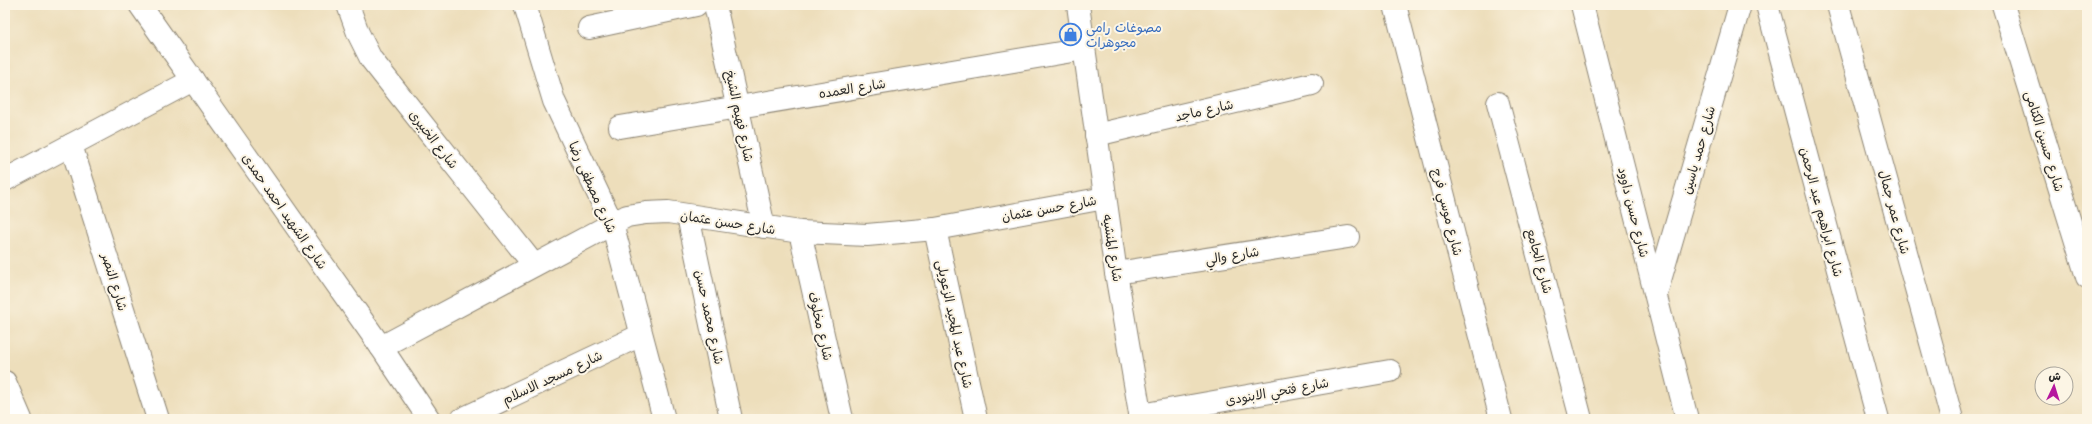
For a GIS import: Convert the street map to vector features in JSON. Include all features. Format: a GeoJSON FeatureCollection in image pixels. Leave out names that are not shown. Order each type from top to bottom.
{"type":"FeatureCollection","features":[{"type":"Feature","properties":{"kind":"street","name":"شارع الشهيد احمد حمدى"},"geometry":{"type":"LineString","coordinates":[[140,5],[381,347],[429,419]]}},
{"type":"Feature","properties":{"kind":"street","name":"شارع الخبيرى"},"geometry":{"type":"LineString","coordinates":[[348,5],[358,33],[371,58],[534,265]]}},
{"type":"Feature","properties":{"kind":"street","name":"شارع مصطفى رضا"},"geometry":{"type":"LineString","coordinates":[[525,5],[554,101],[612,223],[664,419]]}},
{"type":"Feature","properties":{"kind":"street"},"geometry":{"type":"LineString","coordinates":[[589,28],[696,5]]}},
{"type":"Feature","properties":{"kind":"street","name":"شارع فهيم الشيخ"},"geometry":{"type":"LineString","coordinates":[[715,5],[764,227]]}},
{"type":"Feature","properties":{"kind":"street","name":"شارع المنشيه"},"geometry":{"type":"LineString","coordinates":[[1078,5],[1116,273],[1141,417]]}},
{"type":"Feature","properties":{"kind":"street","name":"شارع موسي فرج"},"geometry":{"type":"LineString","coordinates":[[1395,5],[1501,419]]}},
{"type":"Feature","properties":{"kind":"street","name":"شارع حسن داوود"},"geometry":{"type":"LineString","coordinates":[[1582,5],[1687,419]]}},
{"type":"Feature","properties":{"kind":"street","name":"شارع حمد ياسين"},"geometry":{"type":"LineString","coordinates":[[1655,295],[1740,5]]}},
{"type":"Feature","properties":{"kind":"street","name":"شارع ابراهيم عبد الرحمن"},"geometry":{"type":"LineString","coordinates":[[1767,5],[1878,419]]}},
{"type":"Feature","properties":{"kind":"street","name":"شارع عمر جمال"},"geometry":{"type":"LineString","coordinates":[[1838,5],[1952,419]]}},
{"type":"Feature","properties":{"kind":"street","name":"شارع حسين الكتامى"},"geometry":{"type":"LineString","coordinates":[[2003,5],[2087,277]]}},
{"type":"Feature","properties":{"kind":"street","name":"شارع العمده"},"geometry":{"type":"LineString","coordinates":[[620,127],[1084,49]]}},
{"type":"Feature","properties":{"kind":"street"},"geometry":{"type":"LineString","coordinates":[[5,180],[193,80]]}},
{"type":"Feature","properties":{"kind":"street","name":"شارع ماجد"},"geometry":{"type":"LineString","coordinates":[[1096,135],[1312,84]]}},
{"type":"Feature","properties":{"kind":"street","name":"شارع الجامع"},"geometry":{"type":"LineString","coordinates":[[1498,104],[1581,419]]}},
{"type":"Feature","properties":{"kind":"street","name":"شارع النصر"},"geometry":{"type":"LineString","coordinates":[[72,145],[158,419]]}},
{"type":"Feature","properties":{"kind":"street","name":"شارع حسن عثمان"},"geometry":{"type":"LineString","coordinates":[[381,347],[627,216],[668,212],[800,232],[867,235],[935,229],[1105,198]]}},
{"type":"Feature","properties":{"kind":"street","name":"شارع محمد حسن"},"geometry":{"type":"LineString","coordinates":[[688,216],[731,419]]}},
{"type":"Feature","properties":{"kind":"street","name":"شارع عبد المجيد الزعويلى"},"geometry":{"type":"LineString","coordinates":[[935,229],[976,419]]}},
{"type":"Feature","properties":{"kind":"street","name":"شارع مخلوف"},"geometry":{"type":"LineString","coordinates":[[800,232],[842,419]]}},
{"type":"Feature","properties":{"kind":"street","name":"شارع والي"},"geometry":{"type":"LineString","coordinates":[[1116,273],[1348,237]]}},
{"type":"Feature","properties":{"kind":"street","name":"شارع مسجد الاسلام"},"geometry":{"type":"LineString","coordinates":[[462,419],[641,335]]}},
{"type":"Feature","properties":{"kind":"street","name":"شارع فتحي الابنودى"},"geometry":{"type":"LineString","coordinates":[[1141,417],[1390,371]]}},
{"type":"Feature","properties":{"kind":"street"},"geometry":{"type":"LineString","coordinates":[[5,382],[21,419]]}},
{"type":"Feature","properties":{"kind":"place","name":"مصوغات رامى مجوهرات"},"geometry":{"type":"Point","coordinates":[1070,34]}}]}
